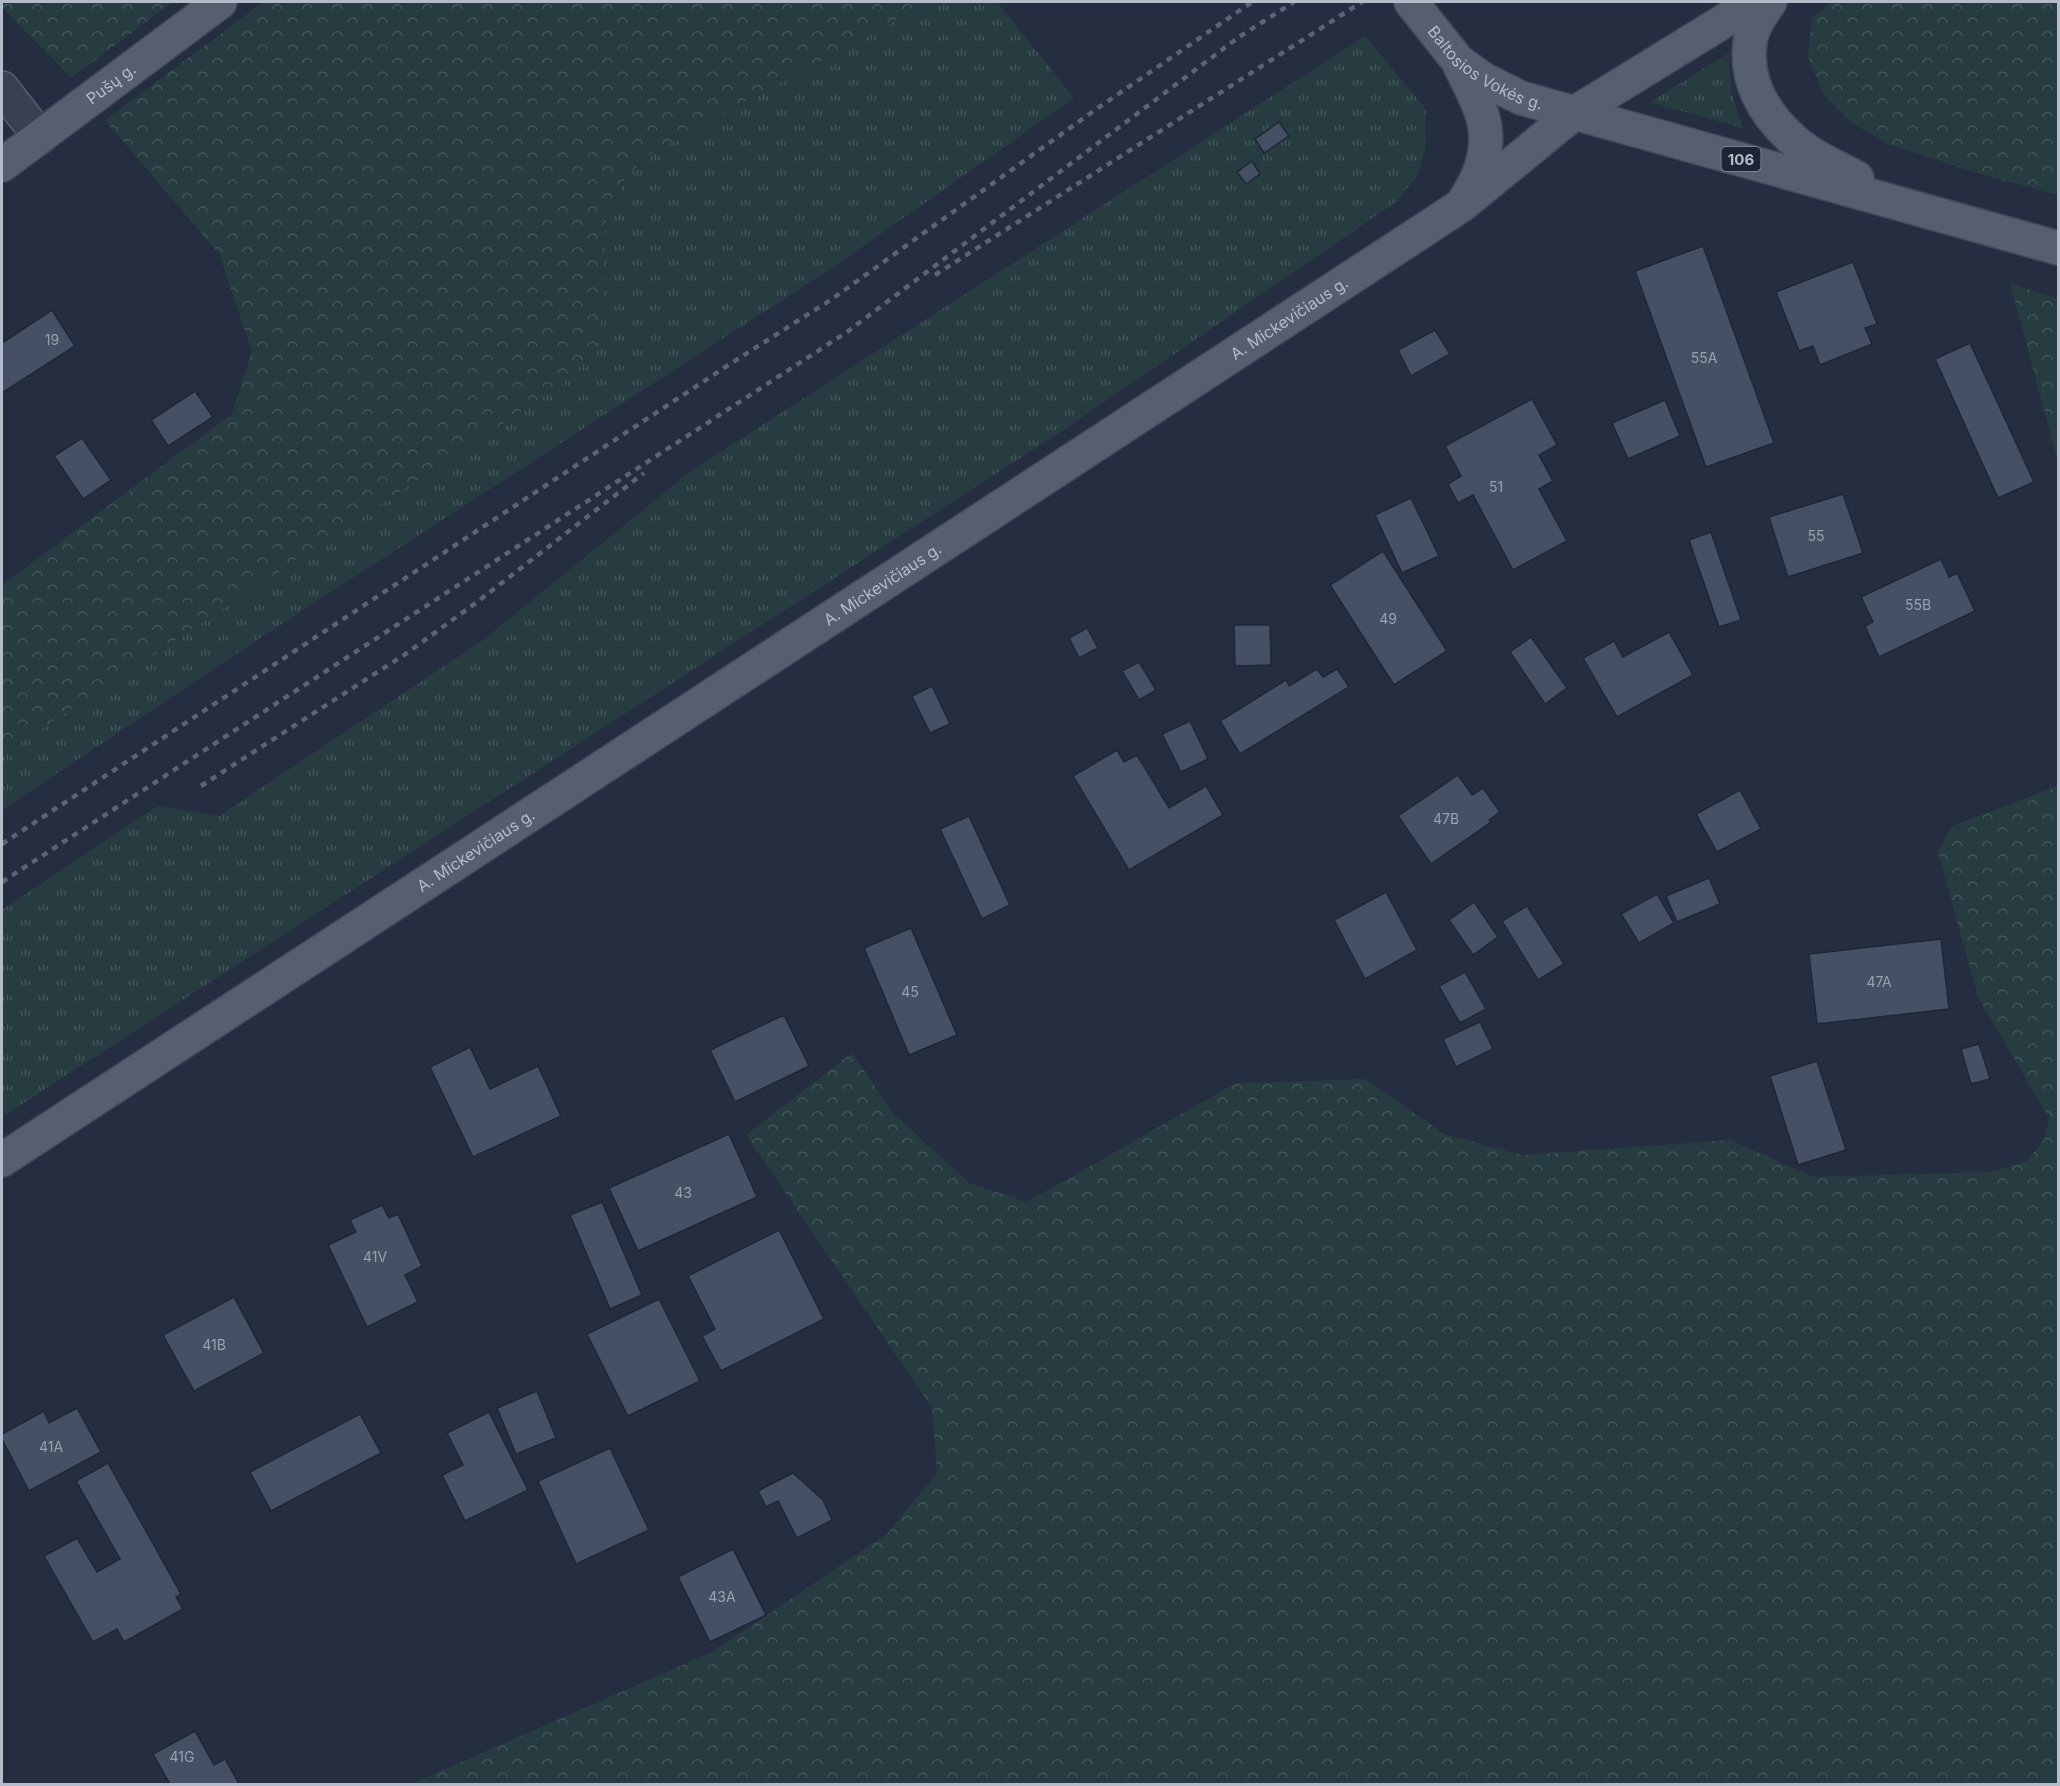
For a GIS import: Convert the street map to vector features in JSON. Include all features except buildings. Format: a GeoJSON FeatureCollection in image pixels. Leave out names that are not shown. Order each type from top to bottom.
{"type":"FeatureCollection","features":[{"type":"Feature","properties":{"kind":"main road","name":"Pušų g."},"geometry":{"type":"LineString","coordinates":[[2,165],[220,2]]}},
{"type":"Feature","properties":{"kind":"main road","name":"Baltosios Vokės g."},"geometry":{"type":"LineString","coordinates":[[1412,2],[1458,61],[1483,79],[1521,98],[1573,114]]}},
{"type":"Feature","properties":{"kind":"main road","name":"A. Mickevičiaus g."},"geometry":{"type":"LineString","coordinates":[[2,1160],[1462,205],[1573,114],[1755,2]]}},
{"type":"Feature","properties":{"kind":"main road"},"geometry":{"type":"LineString","coordinates":[[1770,2],[1760,15],[1750,42],[1752,83],[1760,102],[1790,138],[1806,150],[1908,206]]}},
{"type":"Feature","properties":{"kind":"main road"},"geometry":{"type":"LineString","coordinates":[[1458,61],[1484,118],[1486,141],[1483,164],[1474,186],[1462,205]]}},
{"type":"Feature","properties":{"kind":"main road","name":"106"},"geometry":{"type":"LineString","coordinates":[[1573,114],[1766,165],[2058,248]]}},
{"type":"Feature","properties":{"kind":"street"},"geometry":{"type":"LineString","coordinates":[[2,88],[40,137]]}},
{"type":"Feature","properties":{"kind":"green space"},"geometry":{"type":"Polygon","coordinates":[[[2,2],[173,2],[71,78],[2,7],[2,2]]]}},
{"type":"Feature","properties":{"kind":"green space"},"geometry":{"type":"Polygon","coordinates":[[[263,2],[930,2],[646,156],[624,181],[606,218],[600,346],[561,385],[2,755],[2,585],[232,414],[252,351],[219,254],[105,120],[263,2]]]}},
{"type":"Feature","properties":{"kind":"green space"},"geometry":{"type":"Polygon","coordinates":[[[930,2],[997,2],[1074,98],[838,264],[263,636],[2,810],[2,755],[561,385],[600,346],[606,218],[624,181],[646,156],[930,2]]]}},
{"type":"Feature","properties":{"kind":"green space"},"geometry":{"type":"Polygon","coordinates":[[[1831,2],[2058,2],[2058,195],[1974,172],[1888,144],[1852,123],[1823,94],[1808,56],[1812,18],[1831,2]]]}},
{"type":"Feature","properties":{"kind":"green space"},"geometry":{"type":"Polygon","coordinates":[[[1365,36],[1426,109],[1425,149],[1418,175],[1396,202],[1065,429],[2,1117],[2,910],[157,806],[219,816],[482,641],[691,471],[1365,36]]]}},
{"type":"Feature","properties":{"kind":"green space"},"geometry":{"type":"Polygon","coordinates":[[[1729,53],[1731,91],[1743,128],[1650,102],[1729,53]]]}},
{"type":"Feature","properties":{"kind":"green space"},"geometry":{"type":"Polygon","coordinates":[[[2010,283],[2058,299],[2058,462],[2010,283]]]}},
{"type":"Feature","properties":{"kind":"green space"},"geometry":{"type":"Polygon","coordinates":[[[2058,786],[2058,1784],[411,1784],[712,1652],[888,1533],[937,1473],[932,1408],[746,1135],[852,1053],[894,1114],[969,1183],[1027,1202],[1236,1083],[1366,1079],[1444,1134],[1523,1155],[1730,1140],[1814,1177],[1991,1172],[2027,1161],[2044,1140],[2049,1118],[1978,997],[1938,852],[1952,826],[2058,786]]]}},
{"type":"Feature","properties":{"kind":"railway"},"geometry":{"type":"LineString","coordinates":[[2,844],[832,299],[1095,110],[1252,2]]}},
{"type":"Feature","properties":{"kind":"railway"},"geometry":{"type":"LineString","coordinates":[[2,882],[847,332],[1239,37],[1294,2]]}},
{"type":"Feature","properties":{"kind":"railway"},"geometry":{"type":"LineString","coordinates":[[935,275],[1362,2]]}},
{"type":"Feature","properties":{"kind":"railway"},"geometry":{"type":"LineString","coordinates":[[201,786],[407,653],[644,473]]}}]}
